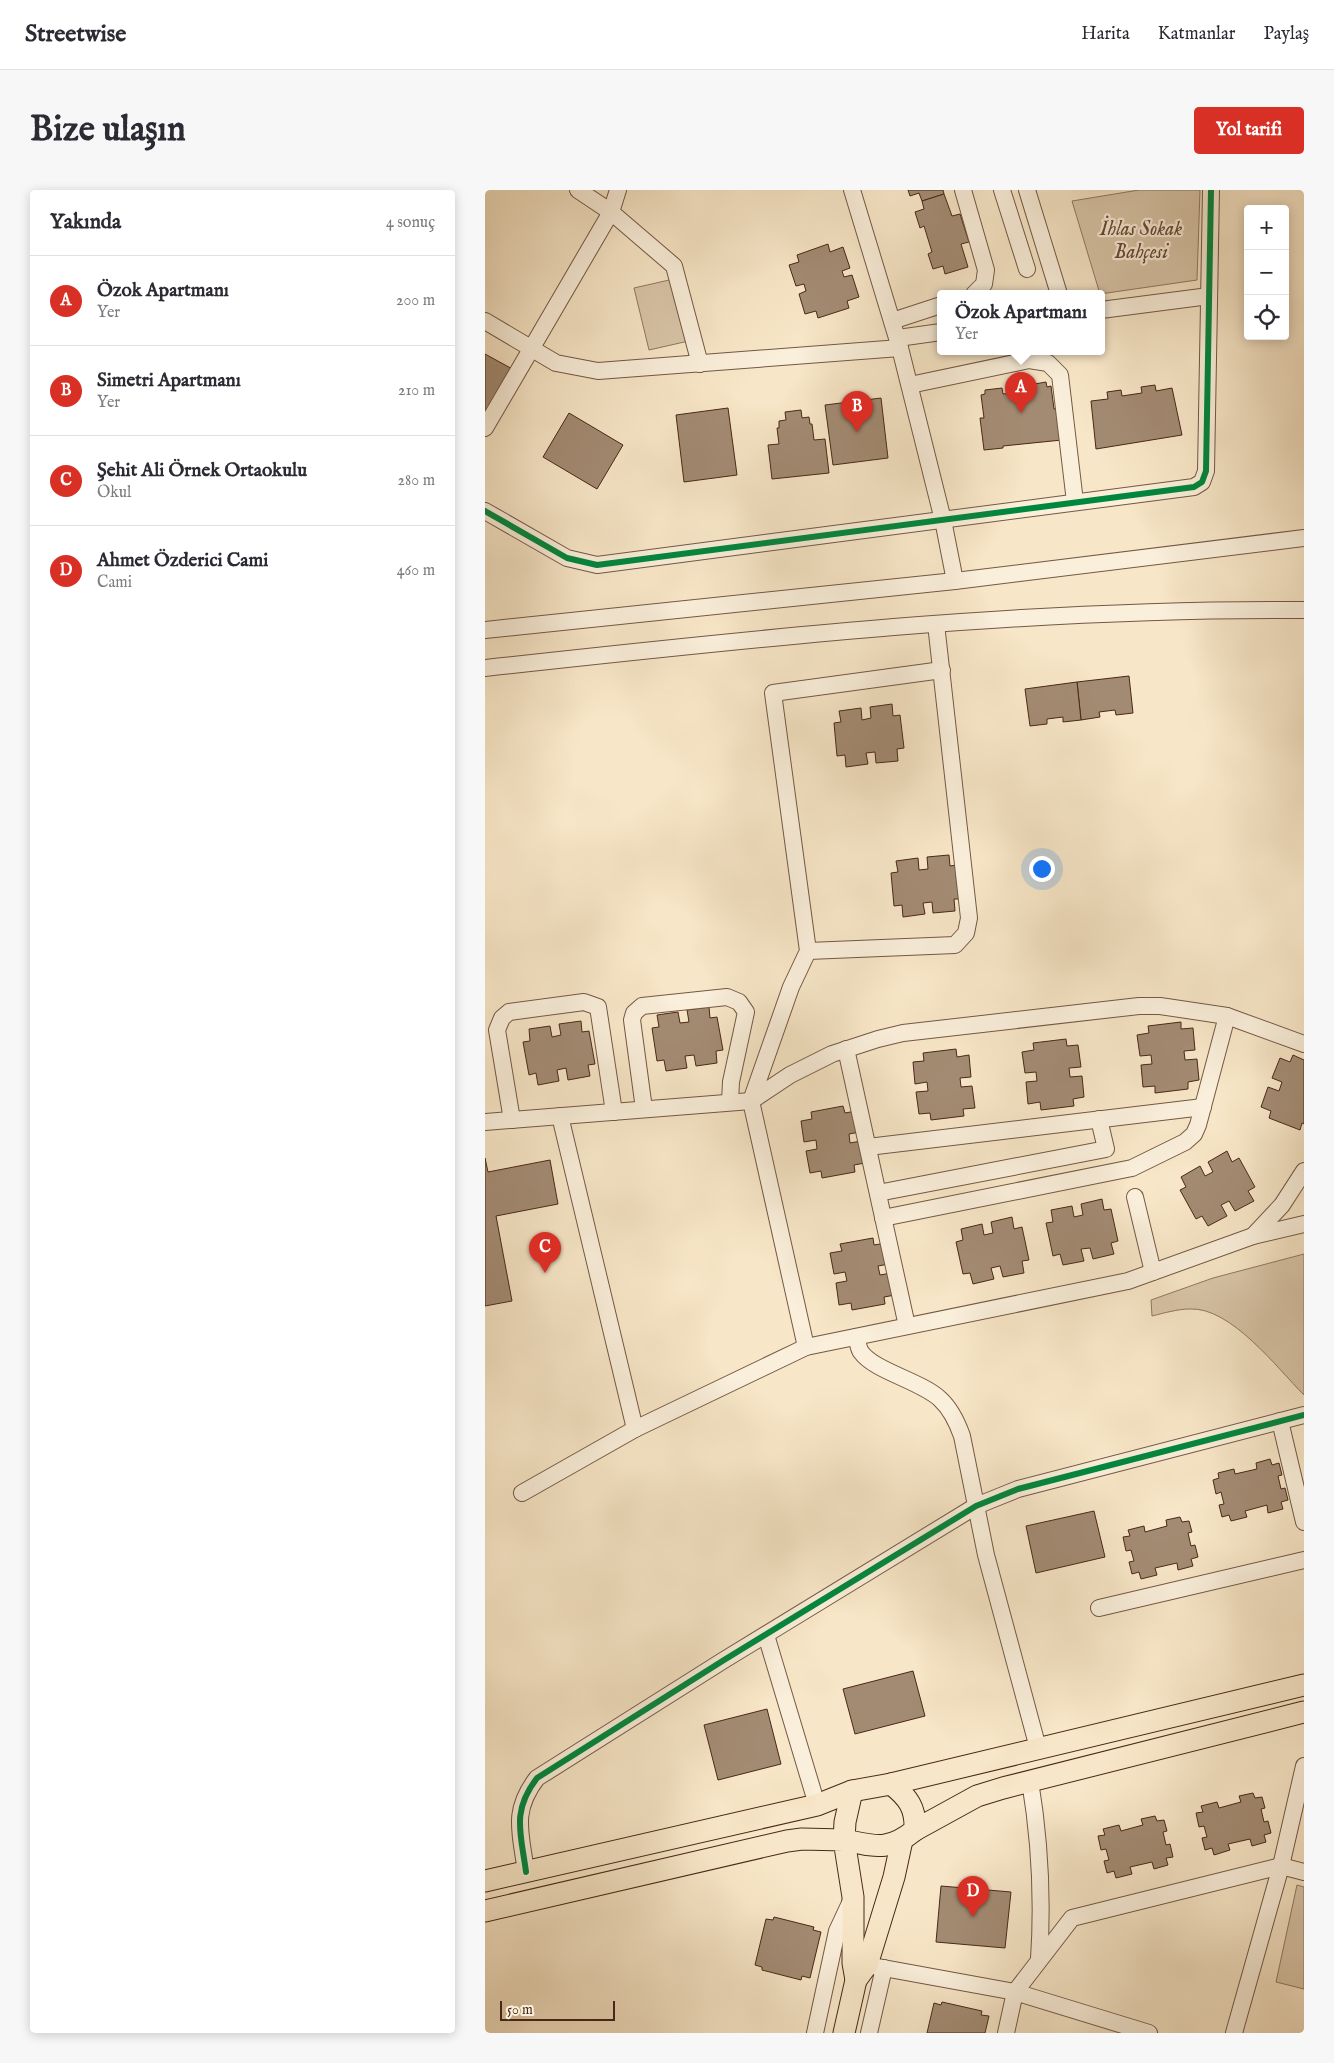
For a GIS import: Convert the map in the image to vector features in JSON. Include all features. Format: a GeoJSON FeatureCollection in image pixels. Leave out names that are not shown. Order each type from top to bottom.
{"type":"FeatureCollection","features":[{"type":"Feature","properties":{"kind":"main road"},"geometry":{"type":"LineString","coordinates":[[485,1881],[817,1805],[852,1791],[891,1784],[1304,1685]]}},
{"type":"Feature","properties":{"kind":"main road"},"geometry":{"type":"LineString","coordinates":[[485,1911],[802,1839],[844,1840],[891,1846],[977,1796],[1029,1781],[1304,1712]]}},
{"type":"Feature","properties":{"kind":"main road"},"geometry":{"type":"LineString","coordinates":[[844,2033],[869,1971],[894,1877],[915,1816],[911,1804],[905,1795],[891,1784]]}},
{"type":"Feature","properties":{"kind":"main road"},"geometry":{"type":"LineString","coordinates":[[852,1791],[844,1840],[853,1897],[853,1963],[869,1971]]}},
{"type":"Feature","properties":{"kind":"street"},"geometry":{"type":"LineString","coordinates":[[578,190],[611,212],[674,266],[700,364]]}},
{"type":"Feature","properties":{"kind":"street"},"geometry":{"type":"LineString","coordinates":[[485,428],[611,212],[619,190]]}},
{"type":"Feature","properties":{"kind":"street"},"geometry":{"type":"LineString","coordinates":[[852,190],[893,320],[943,520],[955,581]]}},
{"type":"Feature","properties":{"kind":"street"},"geometry":{"type":"LineString","coordinates":[[963,190],[986,270],[984,284],[978,290]]}},
{"type":"Feature","properties":{"kind":"street"},"geometry":{"type":"LineString","coordinates":[[1001,190],[1027,269]]}},
{"type":"Feature","properties":{"kind":"street"},"geometry":{"type":"LineString","coordinates":[[1027,190],[1058,290]]}},
{"type":"Feature","properties":{"kind":"street"},"geometry":{"type":"LineString","coordinates":[[485,511],[567,558],[597,565],[1194,487],[1202,482],[1206,471],[1211,190]]}},
{"type":"Feature","properties":{"kind":"street"},"geometry":{"type":"LineString","coordinates":[[1105,309],[1209,296]]}},
{"type":"Feature","properties":{"kind":"street"},"geometry":{"type":"LineString","coordinates":[[893,320],[937,306]]}},
{"type":"Feature","properties":{"kind":"street"},"geometry":{"type":"LineString","coordinates":[[485,321],[531,350],[570,367],[598,371],[700,364],[899,343],[937,333]]}},
{"type":"Feature","properties":{"kind":"street"},"geometry":{"type":"LineString","coordinates":[[909,385],[1029,360],[1048,363],[1060,375],[1075,502]]}},
{"type":"Feature","properties":{"kind":"street"},"geometry":{"type":"LineString","coordinates":[[485,630],[955,581],[1304,538]]}},
{"type":"Feature","properties":{"kind":"street"},"geometry":{"type":"LineString","coordinates":[[485,668],[763,638],[936,624],[1091,615],[1304,610]]}},
{"type":"Feature","properties":{"kind":"street"},"geometry":{"type":"LineString","coordinates":[[808,951],[955,945],[966,932],[969,918],[936,624]]}},
{"type":"Feature","properties":{"kind":"street"},"geometry":{"type":"LineString","coordinates":[[806,1347],[751,1101],[791,987],[808,951],[773,693],[941,670]]}},
{"type":"Feature","properties":{"kind":"street"},"geometry":{"type":"LineString","coordinates":[[644,1109],[632,1020],[634,1013],[642,1006],[727,997],[739,1002],[746,1012],[731,1082],[729,1102]]}},
{"type":"Feature","properties":{"kind":"street"},"geometry":{"type":"LineString","coordinates":[[512,1120],[497,1030],[502,1018],[509,1012],[584,1002],[598,1007],[614,1112]]}},
{"type":"Feature","properties":{"kind":"street"},"geometry":{"type":"LineString","coordinates":[[485,1122],[751,1101],[797,1071],[846,1048],[903,1034],[1139,1006],[1181,1008],[1227,1016],[1304,1044]]}},
{"type":"Feature","properties":{"kind":"street"},"geometry":{"type":"LineString","coordinates":[[883,1218],[1132,1168],[1190,1138],[1196,1130],[1203,1107],[1227,1016]]}},
{"type":"Feature","properties":{"kind":"street"},"geometry":{"type":"LineString","coordinates":[[846,1048],[907,1326]]}},
{"type":"Feature","properties":{"kind":"street"},"geometry":{"type":"LineString","coordinates":[[868,1147],[1203,1107]]}},
{"type":"Feature","properties":{"kind":"street"},"geometry":{"type":"LineString","coordinates":[[560,1116],[635,1429]]}},
{"type":"Feature","properties":{"kind":"street"},"geometry":{"type":"LineString","coordinates":[[878,1193],[1106,1150],[1099,1119]]}},
{"type":"Feature","properties":{"kind":"street"},"geometry":{"type":"LineString","coordinates":[[1253,1236],[1281,1205],[1304,1171]]}},
{"type":"Feature","properties":{"kind":"street"},"geometry":{"type":"LineString","coordinates":[[1135,1197],[1153,1272]]}},
{"type":"Feature","properties":{"kind":"street"},"geometry":{"type":"LineString","coordinates":[[522,1493],[635,1429],[806,1347],[1128,1281],[1253,1236],[1304,1224]]}},
{"type":"Feature","properties":{"kind":"street"},"geometry":{"type":"LineString","coordinates":[[856,1337],[861,1351],[870,1361],[917,1384],[940,1399],[951,1412],[962,1436],[986,1555],[1038,1748]]}},
{"type":"Feature","properties":{"kind":"street"},"geometry":{"type":"LineString","coordinates":[[526,1872],[519,1813],[525,1794],[537,1778],[976,1506],[1018,1489],[1304,1416]]}},
{"type":"Feature","properties":{"kind":"street"},"geometry":{"type":"LineString","coordinates":[[1281,1421],[1304,1522]]}},
{"type":"Feature","properties":{"kind":"street"},"geometry":{"type":"LineString","coordinates":[[1099,1608],[1304,1560]]}},
{"type":"Feature","properties":{"kind":"street"},"geometry":{"type":"LineString","coordinates":[[766,1635],[817,1805]]}},
{"type":"Feature","properties":{"kind":"street"},"geometry":{"type":"LineString","coordinates":[[1234,2033],[1281,1866],[1304,1766]]}},
{"type":"Feature","properties":{"kind":"street"},"geometry":{"type":"LineString","coordinates":[[1029,1781],[1039,1847],[1041,1880],[1039,1959]]}},
{"type":"Feature","properties":{"kind":"street"},"geometry":{"type":"LineString","coordinates":[[1006,2033],[1015,1992],[1072,1918],[1281,1866],[1304,1872]]}},
{"type":"Feature","properties":{"kind":"street"},"geometry":{"type":"LineString","coordinates":[[815,2033],[837,1930],[853,1897]]}},
{"type":"Feature","properties":{"kind":"street"},"geometry":{"type":"LineString","coordinates":[[869,2033],[869,1971],[1015,1992],[1149,2033]]}},
{"type":"Feature","properties":{"kind":"green space","name":"İhlas Sokak Bahçesi"},"geometry":{"type":"Polygon","coordinates":[[[1139,190],[1200,190],[1197,280],[1105,293],[1105,290],[1099,290],[1072,201],[1139,190]]]}},
{"type":"Feature","properties":{"kind":"green space"},"geometry":{"type":"Polygon","coordinates":[[[678,278],[693,340],[649,350],[634,288],[678,278]]]}},
{"type":"Feature","properties":{"kind":"green space"},"geometry":{"type":"Polygon","coordinates":[[[1304,1254],[1304,1395],[1252,1341],[1237,1328],[1221,1318],[1206,1311],[1190,1309],[1176,1310],[1152,1316],[1151,1300],[1213,1278],[1304,1254]]]}},
{"type":"Feature","properties":{"kind":"green space"},"geometry":{"type":"Polygon","coordinates":[[[1297,1885],[1304,1887],[1304,1989],[1276,1982],[1297,1885]]]}},
{"type":"Feature","properties":{"kind":"building"},"geometry":{"type":"Polygon","coordinates":[[[908,190],[943,190],[944,194],[922,201],[919,193],[910,196],[908,190]]]}},
{"type":"Feature","properties":{"kind":"building"},"geometry":{"type":"Polygon","coordinates":[[[944,194],[952,216],[960,214],[969,242],[961,244],[968,267],[945,274],[943,266],[933,269],[928,254],[932,252],[924,226],[920,228],[915,212],[924,209],[922,201],[944,194]]]}},
{"type":"Feature","properties":{"kind":"building"},"geometry":{"type":"Polygon","coordinates":[[[828,244],[830,252],[843,247],[850,268],[842,271],[844,277],[852,275],[859,297],[847,301],[849,308],[818,318],[816,311],[805,314],[799,294],[806,291],[804,284],[796,286],[789,265],[799,262],[797,255],[828,244]]]}},
{"type":"Feature","properties":{"kind":"building"},"geometry":{"type":"Polygon","coordinates":[[[485,354],[516,371],[492,414],[485,411],[485,354]]]}},
{"type":"Feature","properties":{"kind":"building"},"geometry":{"type":"Polygon","coordinates":[[[1046,382],[1047,387],[1051,386],[1054,409],[1058,408],[1062,440],[1003,446],[1003,448],[984,450],[980,418],[984,418],[981,395],[985,394],[985,390],[1002,388],[1003,394],[1030,391],[1029,385],[1046,382]]]}},
{"type":"Feature","properties":{"kind":"building"},"geometry":{"type":"Polygon","coordinates":[[[1155,385],[1156,391],[1172,388],[1182,435],[1096,449],[1091,401],[1108,399],[1107,392],[1121,390],[1122,396],[1142,393],[1141,387],[1155,385]]]}},
{"type":"Feature","properties":{"kind":"building"},"geometry":{"type":"Polygon","coordinates":[[[881,398],[888,458],[833,465],[825,405],[881,398]]]}},
{"type":"Feature","properties":{"kind":"building"},"geometry":{"type":"Polygon","coordinates":[[[728,408],[737,475],[684,482],[676,415],[728,408]]]}},
{"type":"Feature","properties":{"kind":"building"},"geometry":{"type":"Polygon","coordinates":[[[801,410],[802,418],[809,417],[814,440],[825,439],[829,473],[772,479],[768,445],[779,444],[777,428],[779,428],[779,421],[786,420],[785,412],[801,410]]]}},
{"type":"Feature","properties":{"kind":"building"},"geometry":{"type":"Polygon","coordinates":[[[569,413],[623,445],[597,489],[543,457],[569,413]]]}},
{"type":"Feature","properties":{"kind":"building"},"geometry":{"type":"Polygon","coordinates":[[[1129,676],[1133,713],[1116,715],[1115,710],[1099,712],[1100,717],[1081,720],[1077,682],[1129,676]]]}},
{"type":"Feature","properties":{"kind":"building"},"geometry":{"type":"Polygon","coordinates":[[[1077,682],[1081,720],[1063,722],[1063,717],[1047,719],[1047,724],[1030,726],[1025,689],[1077,682]]]}},
{"type":"Feature","properties":{"kind":"building"},"geometry":{"type":"Polygon","coordinates":[[[892,704],[893,716],[900,715],[904,748],[897,749],[898,761],[876,763],[875,752],[866,753],[868,764],[846,767],[845,755],[837,756],[834,723],[841,722],[839,711],[861,708],[862,720],[871,718],[870,707],[892,704]]]}},
{"type":"Feature","properties":{"kind":"building"},"geometry":{"type":"Polygon","coordinates":[[[949,855],[950,866],[957,865],[961,899],[954,899],[955,911],[933,913],[932,902],[923,903],[925,914],[903,917],[902,905],[894,906],[891,873],[898,872],[896,861],[918,858],[919,870],[928,869],[927,857],[949,855]]]}},
{"type":"Feature","properties":{"kind":"building"},"geometry":{"type":"Polygon","coordinates":[[[709,1007],[710,1018],[717,1017],[723,1050],[716,1051],[717,1063],[696,1066],[694,1055],[685,1056],[687,1068],[666,1071],[664,1060],[657,1061],[652,1028],[659,1027],[657,1015],[678,1012],[680,1023],[689,1022],[687,1010],[709,1007]]]}},
{"type":"Feature","properties":{"kind":"building"},"geometry":{"type":"Polygon","coordinates":[[[581,1021],[582,1032],[589,1031],[595,1064],[588,1065],[590,1076],[568,1080],[566,1068],[557,1070],[559,1081],[538,1085],[536,1073],[529,1075],[523,1042],[530,1041],[529,1029],[550,1026],[552,1037],[561,1035],[559,1024],[581,1021]]]}},
{"type":"Feature","properties":{"kind":"building"},"geometry":{"type":"Polygon","coordinates":[[[1181,1022],[1181,1029],[1193,1028],[1195,1050],[1184,1051],[1185,1060],[1197,1059],[1199,1080],[1188,1082],[1188,1089],[1155,1093],[1155,1086],[1143,1087],[1141,1065],[1152,1064],[1151,1055],[1140,1056],[1137,1035],[1149,1033],[1148,1026],[1181,1022]]]}},
{"type":"Feature","properties":{"kind":"building"},"geometry":{"type":"Polygon","coordinates":[[[1066,1039],[1067,1046],[1078,1045],[1081,1067],[1069,1068],[1070,1077],[1082,1076],[1084,1097],[1073,1099],[1074,1106],[1041,1110],[1040,1102],[1028,1104],[1026,1082],[1037,1081],[1036,1072],[1025,1073],[1022,1052],[1034,1050],[1033,1043],[1066,1039]]]}},
{"type":"Feature","properties":{"kind":"building"},"geometry":{"type":"Polygon","coordinates":[[[956,1049],[957,1057],[969,1055],[971,1077],[960,1078],[961,1087],[972,1086],[975,1108],[963,1109],[964,1116],[931,1120],[930,1113],[919,1114],[916,1092],[928,1091],[927,1082],[915,1084],[913,1062],[924,1061],[923,1053],[956,1049]]]}},
{"type":"Feature","properties":{"kind":"building"},"geometry":{"type":"Polygon","coordinates":[[[1293,1055],[1304,1060],[1304,1124],[1302,1123],[1300,1130],[1269,1118],[1271,1111],[1261,1107],[1268,1087],[1279,1091],[1282,1082],[1272,1078],[1280,1058],[1290,1062],[1293,1055]]]}},
{"type":"Feature","properties":{"kind":"building"},"geometry":{"type":"Polygon","coordinates":[[[843,1106],[845,1113],[856,1111],[860,1132],[849,1134],[850,1143],[861,1141],[865,1163],[854,1165],[855,1172],[822,1178],[821,1171],[810,1173],[806,1151],[817,1149],[816,1140],[804,1142],[801,1121],[812,1119],[811,1112],[843,1106]]]}},
{"type":"Feature","properties":{"kind":"building"},"geometry":{"type":"Polygon","coordinates":[[[1227,1151],[1232,1162],[1239,1158],[1255,1187],[1248,1191],[1254,1201],[1235,1211],[1229,1201],[1221,1205],[1227,1216],[1208,1226],[1202,1216],[1196,1219],[1180,1190],[1186,1187],[1181,1177],[1200,1166],[1205,1176],[1213,1172],[1208,1162],[1227,1151]]]}},
{"type":"Feature","properties":{"kind":"building"},"geometry":{"type":"Polygon","coordinates":[[[485,1158],[488,1172],[550,1160],[558,1204],[496,1216],[512,1301],[485,1306],[485,1158]]]}},
{"type":"Feature","properties":{"kind":"building"},"geometry":{"type":"Polygon","coordinates":[[[1102,1199],[1104,1210],[1111,1209],[1118,1241],[1111,1243],[1114,1254],[1093,1259],[1090,1248],[1081,1249],[1084,1261],[1063,1265],[1060,1254],[1053,1256],[1046,1223],[1053,1222],[1051,1210],[1072,1206],[1074,1217],[1083,1215],[1081,1204],[1102,1199]]]}},
{"type":"Feature","properties":{"kind":"building"},"geometry":{"type":"Polygon","coordinates":[[[1012,1217],[1014,1229],[1022,1227],[1029,1260],[1022,1261],[1024,1273],[1003,1277],[1000,1266],[991,1268],[994,1279],[973,1284],[970,1273],[963,1274],[956,1242],[963,1240],[961,1229],[982,1224],[984,1235],[993,1233],[991,1222],[1012,1217]]]}},
{"type":"Feature","properties":{"kind":"building"},"geometry":{"type":"Polygon","coordinates":[[[873,1238],[874,1245],[886,1243],[889,1264],[878,1266],[880,1275],[891,1273],[895,1295],[884,1297],[885,1304],[852,1310],[851,1303],[839,1305],[836,1283],[847,1281],[845,1272],[834,1274],[830,1253],[842,1251],[840,1244],[873,1238]]]}},
{"type":"Feature","properties":{"kind":"building"},"geometry":{"type":"Polygon","coordinates":[[[1270,1459],[1272,1465],[1279,1463],[1282,1475],[1278,1476],[1281,1489],[1285,1488],[1288,1500],[1281,1502],[1283,1509],[1268,1513],[1267,1505],[1245,1511],[1247,1517],[1231,1521],[1229,1515],[1222,1517],[1219,1505],[1224,1504],[1221,1492],[1216,1494],[1213,1480],[1219,1478],[1218,1473],[1234,1469],[1235,1474],[1257,1469],[1256,1463],[1270,1459]]]}},
{"type":"Feature","properties":{"kind":"building"},"geometry":{"type":"Polygon","coordinates":[[[1094,1511],[1105,1557],[1036,1573],[1026,1526],[1094,1511]]]}},
{"type":"Feature","properties":{"kind":"building"},"geometry":{"type":"Polygon","coordinates":[[[1180,1517],[1182,1522],[1189,1521],[1192,1532],[1188,1533],[1191,1546],[1195,1545],[1198,1557],[1191,1559],[1193,1566],[1178,1570],[1177,1563],[1155,1568],[1157,1575],[1141,1579],[1139,1572],[1132,1574],[1129,1562],[1134,1561],[1131,1550],[1126,1551],[1123,1537],[1130,1536],[1128,1530],[1144,1526],[1145,1532],[1167,1526],[1166,1520],[1180,1517]]]}},
{"type":"Feature","properties":{"kind":"building"},"geometry":{"type":"Polygon","coordinates":[[[913,1671],[925,1716],[855,1734],[843,1689],[913,1671]]]}},
{"type":"Feature","properties":{"kind":"building"},"geometry":{"type":"Polygon","coordinates":[[[767,1709],[781,1764],[718,1780],[704,1725],[767,1709]]]}},
{"type":"Feature","properties":{"kind":"building"},"geometry":{"type":"Polygon","coordinates":[[[1253,1793],[1255,1798],[1262,1797],[1265,1808],[1261,1809],[1264,1822],[1268,1821],[1271,1833],[1264,1835],[1266,1842],[1252,1846],[1250,1839],[1228,1844],[1230,1850],[1214,1855],[1212,1848],[1205,1850],[1202,1838],[1207,1837],[1204,1826],[1199,1827],[1196,1813],[1203,1812],[1201,1806],[1217,1802],[1219,1808],[1241,1802],[1239,1796],[1253,1793]]]}},
{"type":"Feature","properties":{"kind":"building"},"geometry":{"type":"Polygon","coordinates":[[[1155,1816],[1157,1821],[1164,1820],[1167,1831],[1163,1832],[1166,1845],[1170,1844],[1173,1857],[1166,1858],[1168,1865],[1154,1869],[1152,1862],[1130,1867],[1132,1874],[1116,1878],[1114,1871],[1107,1873],[1104,1861],[1109,1860],[1106,1849],[1101,1850],[1098,1836],[1105,1835],[1103,1829],[1119,1825],[1121,1831],[1143,1825],[1141,1819],[1155,1816]]]}},
{"type":"Feature","properties":{"kind":"building"},"geometry":{"type":"Polygon","coordinates":[[[941,1886],[1011,1892],[1005,1948],[936,1942],[941,1886]]]}},
{"type":"Feature","properties":{"kind":"building"},"geometry":{"type":"Polygon","coordinates":[[[774,1917],[814,1927],[813,1930],[821,1932],[810,1978],[802,1976],[801,1980],[762,1970],[762,1967],[755,1965],[766,1919],[773,1920],[774,1917]]]}},
{"type":"Feature","properties":{"kind":"building"},"geometry":{"type":"Polygon","coordinates":[[[942,2002],[982,2011],[981,2015],[989,2016],[985,2033],[927,2033],[934,2003],[941,2005],[942,2002]]]}},
{"type":"Feature","properties":{"kind":"cycle path"},"geometry":{"type":"LineString","coordinates":[[485,511],[567,558],[597,565],[1194,487],[1202,482],[1206,471],[1211,190]]}},
{"type":"Feature","properties":{"kind":"cycle path"},"geometry":{"type":"LineString","coordinates":[[526,1872],[520,1834],[521,1812],[529,1790],[537,1778],[724,1660],[976,1506],[1018,1489],[1304,1415]]}},
{"type":"Feature","properties":{"kind":"place","name":"Özok Apartmanı"},"geometry":{"type":"Point","coordinates":[1021,413]}},
{"type":"Feature","properties":{"kind":"place","name":"Simetri Apartmanı"},"geometry":{"type":"Point","coordinates":[857,432]}},
{"type":"Feature","properties":{"kind":"place","name":"Şehit Ali Örnek Ortaokulu"},"geometry":{"type":"Point","coordinates":[545,1273]}},
{"type":"Feature","properties":{"kind":"place","name":"Ahmet Özderici Cami"},"geometry":{"type":"Point","coordinates":[973,1917]}}]}
